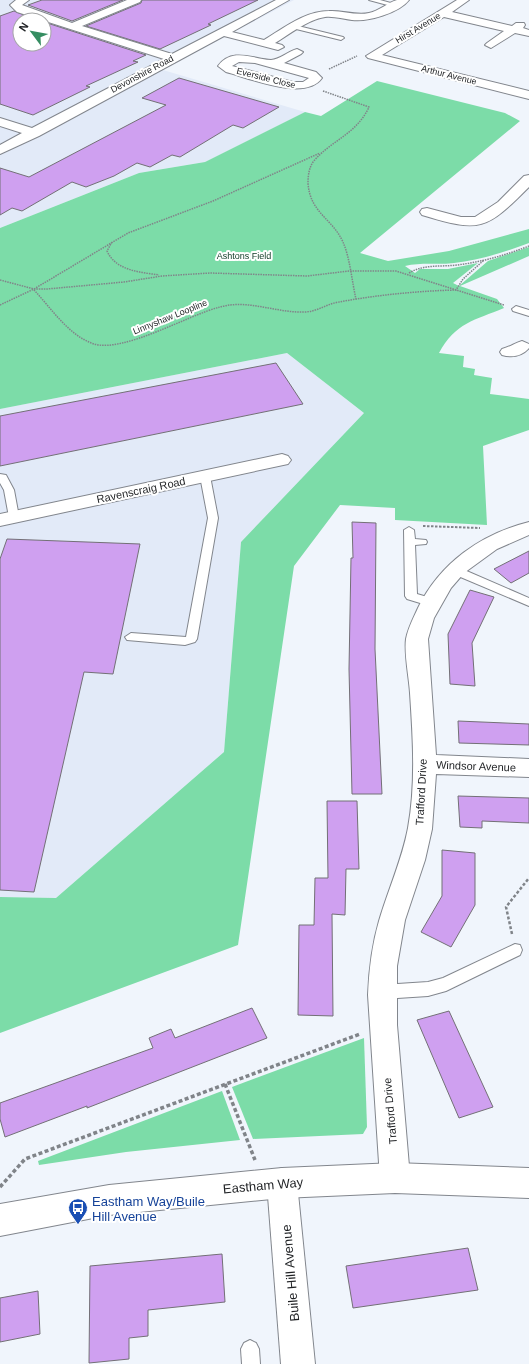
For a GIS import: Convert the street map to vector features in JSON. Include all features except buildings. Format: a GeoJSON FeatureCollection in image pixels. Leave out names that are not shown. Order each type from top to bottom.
{"type":"FeatureCollection","features":[{"type":"Feature","properties":{"kind":"street"},"geometry":{"type":"LineString","coordinates":[[24,0],[16,5],[21,10],[172,58]]}},
{"type":"Feature","properties":{"kind":"street"},"geometry":{"type":"LineString","coordinates":[[73,26],[136,0]]}},
{"type":"Feature","properties":{"kind":"street","name":"Devonshire Road"},"geometry":{"type":"LineString","coordinates":[[0,150],[284,0]]}},
{"type":"Feature","properties":{"kind":"street","name":"Hirst Avenue"},"geometry":{"type":"LineString","coordinates":[[372,56],[464,0]]}},
{"type":"Feature","properties":{"kind":"street"},"geometry":{"type":"LineString","coordinates":[[221,32],[265,44],[318,15],[333,14],[360,17],[373,16],[400,3]]}},
{"type":"Feature","properties":{"kind":"street"},"geometry":{"type":"LineString","coordinates":[[442,13],[529,33]]}},
{"type":"Feature","properties":{"kind":"street"},"geometry":{"type":"LineString","coordinates":[[491,45],[529,19]]}},
{"type":"Feature","properties":{"kind":"street","name":"Everside Close"},"geometry":{"type":"LineString","coordinates":[[265,44],[300,52],[274,64]]}},
{"type":"Feature","properties":{"kind":"street","name":"Arthur Avenue"},"geometry":{"type":"LineString","coordinates":[[372,56],[528,93]]}},
{"type":"Feature","properties":{"kind":"street","name":"Everside Close"},"geometry":{"type":"LineString","coordinates":[[242,57],[274,64],[314,75],[316,76],[316,79],[306,86],[290,85],[227,69],[224,66],[235,58],[242,57]]}},
{"type":"Feature","properties":{"kind":"street"},"geometry":{"type":"LineString","coordinates":[[0,122],[34,133]]}},
{"type":"Feature","properties":{"kind":"street"},"geometry":{"type":"LineString","coordinates":[[434,216],[464,222],[480,221],[489,216],[529,179]]}},
{"type":"Feature","properties":{"kind":"street","name":"Ravenscraig Road"},"geometry":{"type":"LineString","coordinates":[[7,519],[282,460]]}},
{"type":"Feature","properties":{"kind":"street","name":"Trafford Drive"},"geometry":{"type":"LineString","coordinates":[[396,1178],[382,1025],[382,992],[385,951],[394,914],[415,852],[420,828],[424,764],[418,639],[422,620],[430,602],[455,570],[492,542],[519,531]]}},
{"type":"Feature","properties":{"kind":"street","name":"Windsor Avenue"},"geometry":{"type":"LineString","coordinates":[[424,764],[529,768]]}},
{"type":"Feature","properties":{"kind":"street","name":"Eastham Way"},"geometry":{"type":"LineString","coordinates":[[0,1220],[109,1200],[273,1184],[396,1178],[529,1183]]}},
{"type":"Feature","properties":{"kind":"street","name":"Buile Hill Avenue"},"geometry":{"type":"LineString","coordinates":[[273,1184],[298,1364]]}},
{"type":"Feature","properties":{"kind":"lane"},"geometry":{"type":"LineString","coordinates":[[372,0],[400,3]]}},
{"type":"Feature","properties":{"kind":"lane"},"geometry":{"type":"LineString","coordinates":[[294,27],[341,38]]}},
{"type":"Feature","properties":{"kind":"lane"},"geometry":{"type":"LineString","coordinates":[[516,309],[529,313]]}},
{"type":"Feature","properties":{"kind":"lane"},"geometry":{"type":"LineString","coordinates":[[131,637],[185,641],[191,639],[213,518],[205,476]]}},
{"type":"Feature","properties":{"kind":"lane"},"geometry":{"type":"LineString","coordinates":[[0,477],[2,477],[8,490],[7,519]]}},
{"type":"Feature","properties":{"kind":"lane"},"geometry":{"type":"LineString","coordinates":[[409,530],[412,596],[430,602]]}},
{"type":"Feature","properties":{"kind":"lane"},"geometry":{"type":"LineString","coordinates":[[409,542],[422,542]]}},
{"type":"Feature","properties":{"kind":"lane"},"geometry":{"type":"LineString","coordinates":[[455,570],[529,602]]}},
{"type":"Feature","properties":{"kind":"lane"},"geometry":{"type":"LineString","coordinates":[[382,992],[428,989],[446,984],[515,950]]}},
{"type":"Feature","properties":{"kind":"path"},"geometry":{"type":"LineString","coordinates":[[314,75],[324,72],[357,56],[372,56]]}},
{"type":"Feature","properties":{"kind":"path"},"geometry":{"type":"LineString","coordinates":[[0,305],[16,299],[34,289],[128,232],[213,201],[320,153],[350,132],[367,115],[369,107],[335,94],[306,86]]}},
{"type":"Feature","properties":{"kind":"path"},"geometry":{"type":"LineString","coordinates":[[320,153],[308,170],[308,193],[320,216],[339,235],[346,252],[356,299]]}},
{"type":"Feature","properties":{"kind":"path"},"geometry":{"type":"LineString","coordinates":[[112,242],[107,252],[111,260],[130,269],[162,276]]}},
{"type":"Feature","properties":{"kind":"path"},"geometry":{"type":"LineString","coordinates":[[408,274],[419,268],[456,265],[484,260],[529,246]]}},
{"type":"Feature","properties":{"kind":"path"},"geometry":{"type":"LineString","coordinates":[[456,290],[463,279],[484,260]]}},
{"type":"Feature","properties":{"kind":"path"},"geometry":{"type":"LineString","coordinates":[[0,280],[34,289],[92,286],[162,276],[210,273],[307,276],[349,271],[396,271],[516,309]]}},
{"type":"Feature","properties":{"kind":"path","name":"Linnyshaw Loopline"},"geometry":{"type":"LineString","coordinates":[[34,289],[78,336],[95,344],[106,345],[117,344],[144,336],[204,311],[227,305],[251,305],[287,312],[305,312],[315,311],[337,302],[356,299],[428,291],[456,290]]}},
{"type":"Feature","properties":{"kind":"path"},"geometry":{"type":"LineString","coordinates":[[409,530],[416,525],[519,531]]}},
{"type":"Feature","properties":{"kind":"path"},"geometry":{"type":"LineString","coordinates":[[515,950],[506,907],[529,878]]}},
{"type":"Feature","properties":{"kind":"path"},"geometry":{"type":"LineString","coordinates":[[0,1187],[25,1159],[382,1025]]}},
{"type":"Feature","properties":{"kind":"path"},"geometry":{"type":"LineString","coordinates":[[225,1084],[273,1184]]}},
{"type":"Feature","properties":{"kind":"shaded area"},"geometry":{"type":"Polygon","coordinates":[[[0,0],[294,0],[163,70],[305,112],[205,162],[139,173],[0,228],[0,0]]]}},
{"type":"Feature","properties":{"kind":"shaded area"},"geometry":{"type":"Polygon","coordinates":[[[287,353],[364,413],[241,542],[224,752],[56,898],[0,897],[0,409],[287,353]]]}},
{"type":"Feature","properties":{"kind":"green space","name":"Ashtons Field"},"geometry":{"type":"Polygon","coordinates":[[[377,81],[505,113],[520,121],[360,253],[388,261],[449,251],[529,229],[529,243],[483,258],[454,263],[417,264],[405,266],[415,273],[420,269],[448,269],[478,263],[453,283],[459,286],[488,261],[529,247],[529,256],[460,286],[497,299],[504,308],[475,320],[459,329],[445,343],[439,353],[464,356],[463,367],[475,369],[474,375],[492,378],[490,394],[529,399],[529,430],[483,446],[487,525],[395,520],[395,508],[340,505],[294,566],[238,945],[0,1033],[0,897],[56,898],[224,752],[241,542],[364,413],[287,353],[0,409],[0,228],[139,173],[205,162],[305,112],[321,116],[377,81]]]}},
{"type":"Feature","properties":{"kind":"green space"},"geometry":{"type":"Polygon","coordinates":[[[364,1038],[367,1127],[363,1134],[253,1139],[232,1087],[364,1038]]]}},
{"type":"Feature","properties":{"kind":"green space"},"geometry":{"type":"Polygon","coordinates":[[[222,1091],[240,1140],[126,1152],[39,1165],[38,1161],[222,1091]]]}},
{"type":"Feature","properties":{"kind":"place","name":"Eastham Way/Buile Hill Avenue"},"geometry":{"type":"Point","coordinates":[78,1225]}}]}
